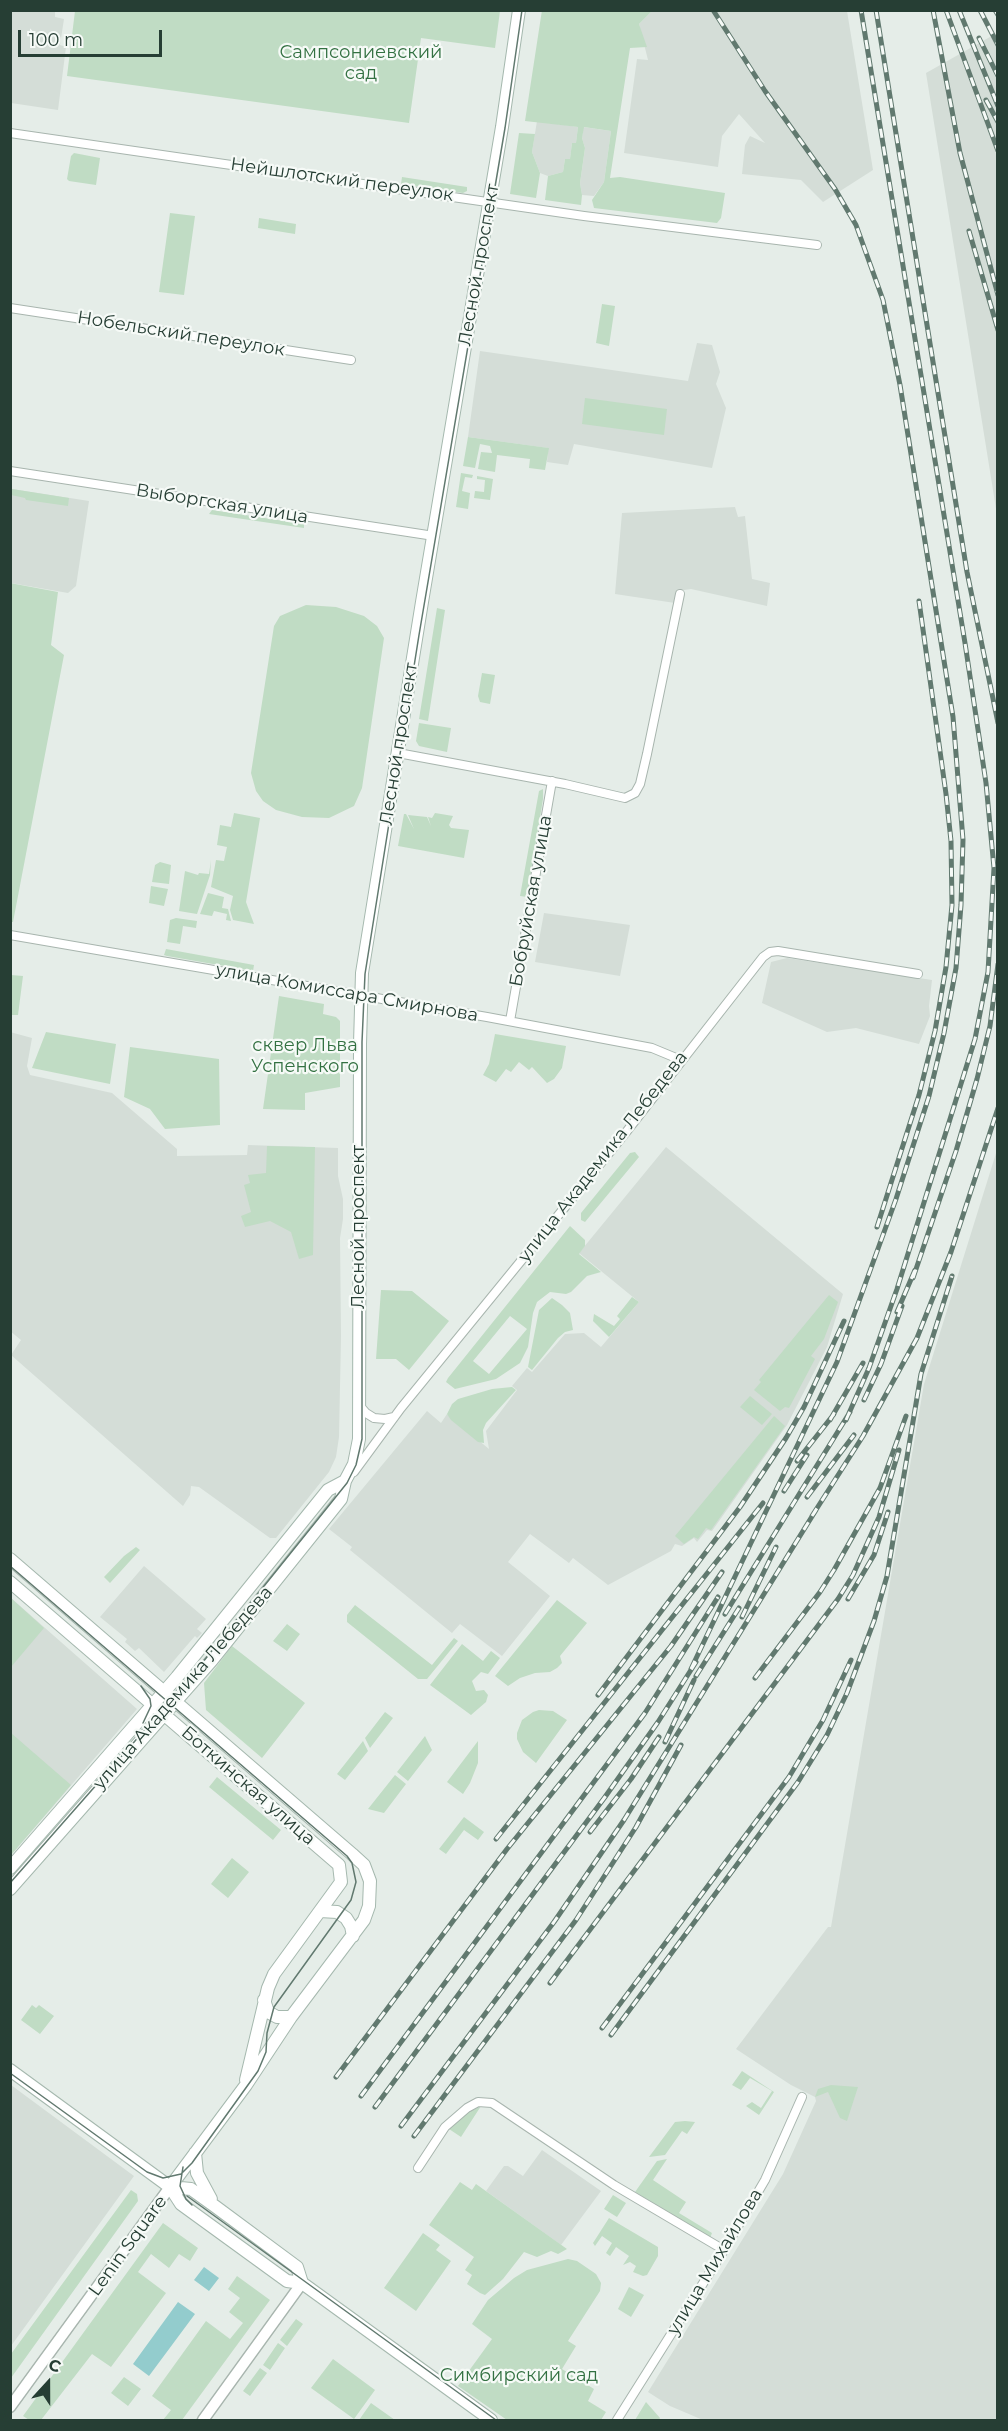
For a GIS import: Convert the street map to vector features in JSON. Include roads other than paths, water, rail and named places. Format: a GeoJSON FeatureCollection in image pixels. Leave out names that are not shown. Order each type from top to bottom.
{"type":"FeatureCollection","features":[{"type":"Feature","properties":{"kind":"main road","name":"Лесной проспект"},"geometry":{"type":"LineString","coordinates":[[345,1481],[354,1464],[358,1445],[360,997],[362,974],[490,202],[519,10]]}},
{"type":"Feature","properties":{"kind":"main road","name":"улица Академика Лебедева"},"geometry":{"type":"LineString","coordinates":[[10,1868],[164,1691],[328,1490],[345,1481]]}},
{"type":"Feature","properties":{"kind":"main road","name":"улица Академика Лебедева"},"geometry":{"type":"LineString","coordinates":[[10,1889],[41,1859],[212,1660],[341,1499],[345,1481]]}},
{"type":"Feature","properties":{"kind":"main road","name":"Боткинская улица"},"geometry":{"type":"LineString","coordinates":[[10,1559],[332,1836]]}},
{"type":"Feature","properties":{"kind":"main road","name":"Боткинская улица"},"geometry":{"type":"LineString","coordinates":[[10,1582],[321,1849]]}},
{"type":"Feature","properties":{"kind":"main road","name":"Lenin Square"},"geometry":{"type":"LineString","coordinates":[[171,2187],[246,2085],[291,2017],[364,1920],[369,1906],[370,1881],[364,1865],[332,1836]]}},
{"type":"Feature","properties":{"kind":"main road","name":"Lenin Square"},"geometry":{"type":"LineString","coordinates":[[246,2085],[264,1999],[274,1974],[341,1882],[339,1865],[321,1849]]}},
{"type":"Feature","properties":{"kind":"main road"},"geometry":{"type":"LineString","coordinates":[[320,1911],[338,1912],[346,1918],[353,1936]]}},
{"type":"Feature","properties":{"kind":"main road"},"geometry":{"type":"LineString","coordinates":[[264,1999],[268,2012],[277,2017],[291,2017]]}},
{"type":"Feature","properties":{"kind":"main road"},"geometry":{"type":"LineString","coordinates":[[10,2070],[171,2187],[181,2204],[209,2225],[286,2281],[302,2283],[491,2421]]}},
{"type":"Feature","properties":{"kind":"main road"},"geometry":{"type":"LineString","coordinates":[[195,2153],[201,2184],[216,2207]]}},
{"type":"Feature","properties":{"kind":"main road"},"geometry":{"type":"LineString","coordinates":[[171,2187],[191,2189],[216,2207],[297,2267],[302,2283]]}},
{"type":"Feature","properties":{"kind":"street","name":"Нейшлотский переулок"},"geometry":{"type":"LineString","coordinates":[[10,133],[633,223],[817,245]]}},
{"type":"Feature","properties":{"kind":"street","name":"Нобельский переулок"},"geometry":{"type":"LineString","coordinates":[[10,308],[351,360]]}},
{"type":"Feature","properties":{"kind":"street","name":"Выборгская улица"},"geometry":{"type":"LineString","coordinates":[[10,471],[434,536]]}},
{"type":"Feature","properties":{"kind":"street"},"geometry":{"type":"LineString","coordinates":[[398,753],[552,781],[625,798],[635,793],[640,783],[647,754],[680,594]]}},
{"type":"Feature","properties":{"kind":"street","name":"Бобруйская улица"},"geometry":{"type":"LineString","coordinates":[[510,1021],[552,781]]}},
{"type":"Feature","properties":{"kind":"street","name":"улица Комиссара Смирнова"},"geometry":{"type":"LineString","coordinates":[[10,935],[360,997],[419,1004],[652,1048],[681,1060]]}},
{"type":"Feature","properties":{"kind":"street","name":"улица Академика Лебедева"},"geometry":{"type":"LineString","coordinates":[[345,1481],[394,1417],[627,1131],[763,957],[770,952],[778,951],[918,975]]}},
{"type":"Feature","properties":{"kind":"street"},"geometry":{"type":"LineString","coordinates":[[359,1405],[375,1418],[394,1417]]}},
{"type":"Feature","properties":{"kind":"street","name":"улица Михайлова"},"geometry":{"type":"LineString","coordinates":[[617,2421],[724,2250],[773,2164],[802,2097]]}},
{"type":"Feature","properties":{"kind":"street"},"geometry":{"type":"LineString","coordinates":[[418,2168],[445,2127],[467,2108],[478,2102],[492,2103],[614,2185],[724,2250]]}},
{"type":"Feature","properties":{"kind":"street","name":"Lenin Square"},"geometry":{"type":"LineString","coordinates":[[10,2407],[171,2187]]}},
{"type":"Feature","properties":{"kind":"street"},"geometry":{"type":"LineString","coordinates":[[203,2421],[302,2283]]}},
{"type":"Feature","properties":{"kind":"water"},"geometry":{"type":"Polygon","coordinates":[[[204,2267],[219,2278],[209,2291],[194,2280],[204,2267]]]}},
{"type":"Feature","properties":{"kind":"water"},"geometry":{"type":"Polygon","coordinates":[[[178,2302],[195,2314],[149,2376],[133,2364],[178,2302]]]}},
{"type":"Feature","properties":{"kind":"tram line"},"geometry":{"type":"LineString","coordinates":[[10,1883],[186,1683],[347,1483],[356,1465],[362,1439],[362,1042],[365,974],[419,635],[505,128],[522,10]]}},
{"type":"Feature","properties":{"kind":"tram line"},"geometry":{"type":"LineString","coordinates":[[10,1566],[347,1856],[352,1863],[356,1882],[351,1900],[274,2007],[267,2033],[266,2052],[258,2071],[192,2163],[181,2174],[163,2178],[147,2172],[10,2073]]}},
{"type":"Feature","properties":{"kind":"tram line"},"geometry":{"type":"LineString","coordinates":[[141,1686],[150,1699],[151,1706],[143,1723]]}},
{"type":"Feature","properties":{"kind":"tram line"},"geometry":{"type":"LineString","coordinates":[[183,2167],[180,2186],[186,2199],[192,2205]]}},
{"type":"Feature","properties":{"kind":"tram line"},"geometry":{"type":"LineString","coordinates":[[187,2196],[496,2420]]}},
{"type":"Feature","properties":{"kind":"railway"},"geometry":{"type":"LineString","coordinates":[[691,1669],[837,1362],[896,1199],[929,1096],[944,1033],[956,968],[963,840],[953,717],[900,385],[883,300],[856,225],[835,189],[765,91],[713,10]]}},
{"type":"Feature","properties":{"kind":"railway"},"geometry":{"type":"LineString","coordinates":[[846,1420],[869,1368],[897,1289],[975,1039],[988,972],[994,868],[986,783],[965,643],[861,10]]}},
{"type":"Feature","properties":{"kind":"railway"},"geometry":{"type":"LineString","coordinates":[[876,10],[967,572],[998,723]]}},
{"type":"Feature","properties":{"kind":"railway"},"geometry":{"type":"LineString","coordinates":[[933,10],[960,153],[998,295]]}},
{"type":"Feature","properties":{"kind":"railway"},"geometry":{"type":"LineString","coordinates":[[946,10],[998,151]]}},
{"type":"Feature","properties":{"kind":"railway"},"geometry":{"type":"LineString","coordinates":[[959,10],[998,106]]}},
{"type":"Feature","properties":{"kind":"railway"},"geometry":{"type":"LineString","coordinates":[[980,10],[998,45]]}},
{"type":"Feature","properties":{"kind":"railway"},"geometry":{"type":"LineString","coordinates":[[995,10],[998,15]]}},
{"type":"Feature","properties":{"kind":"railway"},"geometry":{"type":"LineString","coordinates":[[979,38],[998,76]]}},
{"type":"Feature","properties":{"kind":"railway"},"geometry":{"type":"LineString","coordinates":[[986,100],[998,122]]}},
{"type":"Feature","properties":{"kind":"railway"},"geometry":{"type":"LineString","coordinates":[[969,231],[998,330]]}},
{"type":"Feature","properties":{"kind":"railway"},"geometry":{"type":"LineString","coordinates":[[877,1227],[919,1095],[935,1031],[946,967],[952,905],[951,841],[946,794],[919,601]]}},
{"type":"Feature","properties":{"kind":"railway"},"geometry":{"type":"LineString","coordinates":[[913,1278],[956,1151],[977,1079],[990,1026],[998,964]]}},
{"type":"Feature","properties":{"kind":"railway"},"geometry":{"type":"LineString","coordinates":[[812,1516],[863,1436],[917,1338],[951,1252],[998,1108]]}},
{"type":"Feature","properties":{"kind":"railway"},"geometry":{"type":"LineString","coordinates":[[897,1312],[915,1270]]}},
{"type":"Feature","properties":{"kind":"railway"},"geometry":{"type":"LineString","coordinates":[[611,2035],[798,1782],[827,1735],[847,1693],[874,1621],[887,1576],[921,1374],[952,1276]]}},
{"type":"Feature","properties":{"kind":"railway"},"geometry":{"type":"LineString","coordinates":[[864,1400],[881,1364],[902,1306]]}},
{"type":"Feature","properties":{"kind":"railway"},"geometry":{"type":"LineString","coordinates":[[598,1695],[740,1507],[786,1438],[804,1407],[844,1321]]}},
{"type":"Feature","properties":{"kind":"railway"},"geometry":{"type":"LineString","coordinates":[[830,1420],[863,1363]]}},
{"type":"Feature","properties":{"kind":"railway"},"geometry":{"type":"LineString","coordinates":[[725,1614],[850,1412]]}},
{"type":"Feature","properties":{"kind":"railway"},"geometry":{"type":"LineString","coordinates":[[797,1461],[834,1414]]}},
{"type":"Feature","properties":{"kind":"railway"},"geometry":{"type":"LineString","coordinates":[[755,1678],[834,1570],[880,1488],[906,1416]]}},
{"type":"Feature","properties":{"kind":"railway"},"geometry":{"type":"LineString","coordinates":[[807,1497],[854,1435]]}},
{"type":"Feature","properties":{"kind":"railway"},"geometry":{"type":"LineString","coordinates":[[550,1983],[838,1599],[853,1575],[879,1517],[899,1450]]}},
{"type":"Feature","properties":{"kind":"railway"},"geometry":{"type":"LineString","coordinates":[[784,1491],[807,1455]]}},
{"type":"Feature","properties":{"kind":"railway"},"geometry":{"type":"LineString","coordinates":[[496,1839],[763,1503]]}},
{"type":"Feature","properties":{"kind":"railway"},"geometry":{"type":"LineString","coordinates":[[401,2126],[554,1922],[624,1820],[816,1510]]}},
{"type":"Feature","properties":{"kind":"railway"},"geometry":{"type":"LineString","coordinates":[[848,1599],[874,1555],[888,1512]]}},
{"type":"Feature","properties":{"kind":"railway"},"geometry":{"type":"LineString","coordinates":[[742,1617],[776,1547]]}},
{"type":"Feature","properties":{"kind":"railway"},"geometry":{"type":"LineString","coordinates":[[336,2077],[507,1849],[671,1646],[722,1572]]}},
{"type":"Feature","properties":{"kind":"railway"},"geometry":{"type":"LineString","coordinates":[[361,2096],[645,1713],[718,1597]]}},
{"type":"Feature","properties":{"kind":"railway"},"geometry":{"type":"LineString","coordinates":[[696,1676],[739,1608]]}},
{"type":"Feature","properties":{"kind":"railway"},"geometry":{"type":"LineString","coordinates":[[602,2028],[789,1777],[823,1720],[851,1660]]}},
{"type":"Feature","properties":{"kind":"railway"},"geometry":{"type":"LineString","coordinates":[[375,2107],[605,1797],[658,1722],[696,1662]]}},
{"type":"Feature","properties":{"kind":"railway"},"geometry":{"type":"LineString","coordinates":[[665,1742],[694,1680]]}},
{"type":"Feature","properties":{"kind":"railway"},"geometry":{"type":"LineString","coordinates":[[590,1832],[631,1779],[659,1737]]}},
{"type":"Feature","properties":{"kind":"railway"},"geometry":{"type":"LineString","coordinates":[[414,2136],[576,1920],[636,1827],[681,1745]]}},
{"type":"Feature","properties":{"kind":"park label","name":"Сампсониевский сад"},"geometry":{"type":"Point","coordinates":[361,63]}},
{"type":"Feature","properties":{"kind":"park label","name":"сквер Льва Успенского"},"geometry":{"type":"Point","coordinates":[305,1056]}},
{"type":"Feature","properties":{"kind":"park label","name":"Симбирский сад"},"geometry":{"type":"Point","coordinates":[519,2376]}}]}
